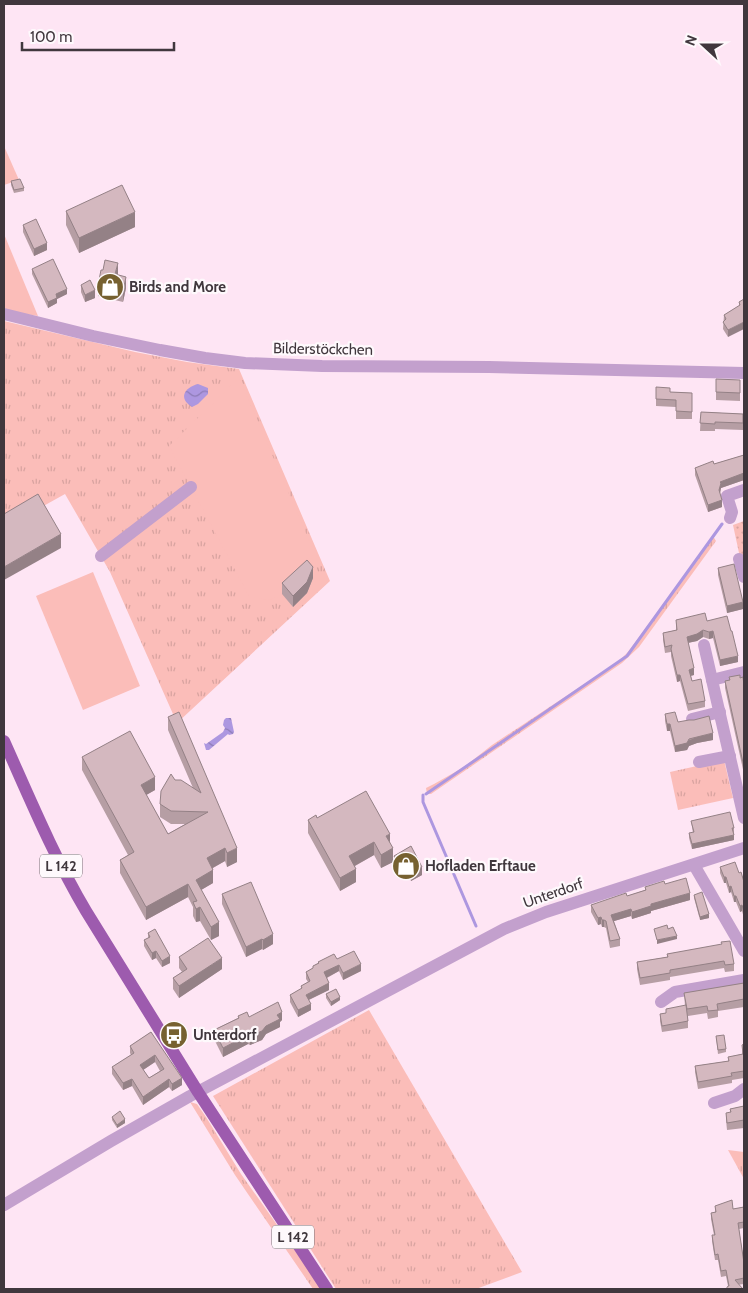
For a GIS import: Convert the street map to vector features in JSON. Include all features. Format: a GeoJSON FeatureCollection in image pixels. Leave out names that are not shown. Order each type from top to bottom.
{"type":"FeatureCollection","features":[{"type":"Feature","properties":{"kind":"main road","name":"L 142"},"geometry":{"type":"LineString","coordinates":[[4,741],[58,860],[79,899],[198,1092],[327,1289]]}},
{"type":"Feature","properties":{"kind":"street","name":"Bilderstöckchen"},"geometry":{"type":"LineString","coordinates":[[4,314],[160,350],[245,364],[744,373]]}},
{"type":"Feature","properties":{"kind":"street"},"geometry":{"type":"LineString","coordinates":[[101,556],[191,487]]}},
{"type":"Feature","properties":{"kind":"street"},"geometry":{"type":"LineString","coordinates":[[730,518],[732,512],[727,496],[744,490]]}},
{"type":"Feature","properties":{"kind":"street"},"geometry":{"type":"LineString","coordinates":[[739,559],[744,577]]}},
{"type":"Feature","properties":{"kind":"street"},"geometry":{"type":"LineString","coordinates":[[704,645],[744,818]]}},
{"type":"Feature","properties":{"kind":"street"},"geometry":{"type":"LineString","coordinates":[[712,680],[744,672]]}},
{"type":"Feature","properties":{"kind":"street"},"geometry":{"type":"LineString","coordinates":[[692,719],[720,712]]}},
{"type":"Feature","properties":{"kind":"street"},"geometry":{"type":"LineString","coordinates":[[699,762],[730,756]]}},
{"type":"Feature","properties":{"kind":"street","name":"Unterdorf"},"geometry":{"type":"LineString","coordinates":[[4,1205],[198,1092],[504,929],[546,912],[744,848]]}},
{"type":"Feature","properties":{"kind":"street"},"geometry":{"type":"LineString","coordinates":[[694,865],[744,951]]}},
{"type":"Feature","properties":{"kind":"street"},"geometry":{"type":"LineString","coordinates":[[661,1002],[675,992],[744,980]]}},
{"type":"Feature","properties":{"kind":"street"},"geometry":{"type":"LineString","coordinates":[[714,1103],[735,1096],[744,1089]]}},
{"type":"Feature","properties":{"kind":"green space"},"geometry":{"type":"Polygon","coordinates":[[[4,146],[19,180],[4,185],[4,146]]]}},
{"type":"Feature","properties":{"kind":"green space"},"geometry":{"type":"Polygon","coordinates":[[[4,234],[38,316],[6,311],[4,304],[4,234]]]}},
{"type":"Feature","properties":{"kind":"green space"},"geometry":{"type":"Polygon","coordinates":[[[4,321],[135,352],[239,369],[330,581],[177,723],[110,572],[65,494],[4,528],[4,321]]]}},
{"type":"Feature","properties":{"kind":"green space"},"geometry":{"type":"Polygon","coordinates":[[[239,378],[314,552],[308,565],[278,597],[268,600],[249,596],[169,446],[239,378]]]}},
{"type":"Feature","properties":{"kind":"green space"},"geometry":{"type":"Polygon","coordinates":[[[744,521],[744,566],[742,567],[733,525],[744,521]]]}},
{"type":"Feature","properties":{"kind":"green space"},"geometry":{"type":"Polygon","coordinates":[[[713,536],[716,541],[639,647],[622,663],[431,794],[427,794],[426,788],[464,767],[492,745],[619,661],[634,644],[713,536]]]}},
{"type":"Feature","properties":{"kind":"green space"},"geometry":{"type":"Polygon","coordinates":[[[93,572],[140,686],[83,710],[36,596],[93,572]]]}},
{"type":"Feature","properties":{"kind":"green space"},"geometry":{"type":"Polygon","coordinates":[[[724,760],[733,798],[678,810],[670,772],[724,760]]]}},
{"type":"Feature","properties":{"kind":"green space"},"geometry":{"type":"Polygon","coordinates":[[[369,1010],[522,1272],[476,1289],[336,1289],[213,1096],[369,1010]]]}},
{"type":"Feature","properties":{"kind":"green space"},"geometry":{"type":"Polygon","coordinates":[[[190,1102],[197,1104],[241,1174],[321,1289],[313,1289],[235,1175],[190,1102]]]}},
{"type":"Feature","properties":{"kind":"green space"},"geometry":{"type":"Polygon","coordinates":[[[728,1150],[744,1152],[744,1179],[728,1150]]]}},
{"type":"Feature","properties":{"kind":"water"},"geometry":{"type":"Polygon","coordinates":[[[198,384],[208,388],[208,394],[192,407],[184,397],[189,388],[198,384]]]}},
{"type":"Feature","properties":{"kind":"water"},"geometry":{"type":"Polygon","coordinates":[[[231,718],[233,734],[228,734],[209,750],[206,750],[204,743],[206,744],[223,732],[225,728],[223,725],[224,720],[231,718]]]}},
{"type":"Feature","properties":{"kind":"building"},"geometry":{"type":"Polygon","coordinates":[[[20,179],[24,188],[14,190],[11,181],[20,179]]]}},
{"type":"Feature","properties":{"kind":"building"},"geometry":{"type":"Polygon","coordinates":[[[122,185],[135,212],[79,238],[66,211],[122,185]]]}},
{"type":"Feature","properties":{"kind":"building"},"geometry":{"type":"Polygon","coordinates":[[[36,219],[47,243],[34,249],[23,225],[36,219]]]}},
{"type":"Feature","properties":{"kind":"building"},"geometry":{"type":"Polygon","coordinates":[[[53,259],[67,289],[56,294],[57,298],[48,302],[32,269],[53,259]]]}},
{"type":"Feature","properties":{"kind":"building"},"geometry":{"type":"Polygon","coordinates":[[[105,260],[118,263],[115,274],[126,277],[123,291],[98,285],[105,260]]]}},
{"type":"Feature","properties":{"kind":"building"},"geometry":{"type":"Polygon","coordinates":[[[90,280],[95,290],[85,295],[81,285],[90,280]]]}},
{"type":"Feature","properties":{"kind":"building"},"geometry":{"type":"Polygon","coordinates":[[[744,299],[744,322],[728,330],[723,322],[726,319],[724,315],[740,305],[739,302],[744,299]]]}},
{"type":"Feature","properties":{"kind":"building"},"geometry":{"type":"Polygon","coordinates":[[[716,379],[740,380],[740,393],[716,392],[716,379]]]}},
{"type":"Feature","properties":{"kind":"building"},"geometry":{"type":"Polygon","coordinates":[[[656,387],[670,388],[670,392],[692,393],[692,412],[676,411],[676,400],[656,399],[656,387]]]}},
{"type":"Feature","properties":{"kind":"building"},"geometry":{"type":"Polygon","coordinates":[[[701,412],[743,414],[743,423],[700,423],[701,412]]]}},
{"type":"Feature","properties":{"kind":"building"},"geometry":{"type":"Polygon","coordinates":[[[744,455],[744,473],[720,482],[719,490],[722,500],[708,505],[695,468],[713,461],[714,464],[744,455]]]}},
{"type":"Feature","properties":{"kind":"building"},"geometry":{"type":"Polygon","coordinates":[[[38,494],[61,534],[4,567],[4,514],[38,494]]]}},
{"type":"Feature","properties":{"kind":"building"},"geometry":{"type":"Polygon","coordinates":[[[307,560],[313,567],[307,582],[293,596],[282,583],[307,560]]]}},
{"type":"Feature","properties":{"kind":"building"},"geometry":{"type":"Polygon","coordinates":[[[734,564],[743,602],[727,606],[718,568],[734,564]]]}},
{"type":"Feature","properties":{"kind":"building"},"geometry":{"type":"Polygon","coordinates":[[[705,613],[707,621],[727,616],[738,656],[720,660],[713,631],[703,630],[687,637],[694,668],[689,670],[692,681],[701,679],[705,701],[688,704],[680,675],[677,675],[671,649],[672,645],[665,647],[663,633],[677,630],[676,620],[705,613]]]}},
{"type":"Feature","properties":{"kind":"building"},"geometry":{"type":"Polygon","coordinates":[[[740,675],[740,678],[743,677],[744,685],[744,767],[725,681],[730,680],[729,677],[740,675]]]}},
{"type":"Feature","properties":{"kind":"building"},"geometry":{"type":"Polygon","coordinates":[[[179,712],[237,848],[227,853],[225,848],[207,858],[213,870],[196,880],[219,922],[211,927],[200,907],[196,909],[193,902],[197,901],[188,884],[146,907],[120,860],[134,852],[82,757],[130,731],[155,777],[141,785],[168,834],[208,812],[171,811],[160,804],[161,791],[171,774],[175,780],[181,780],[201,793],[168,717],[179,712]]]}},
{"type":"Feature","properties":{"kind":"building"},"geometry":{"type":"Polygon","coordinates":[[[675,712],[678,722],[709,716],[713,733],[689,739],[687,743],[675,746],[670,724],[667,724],[665,714],[675,712]]]}},
{"type":"Feature","properties":{"kind":"building"},"geometry":{"type":"Polygon","coordinates":[[[366,791],[390,834],[386,836],[393,848],[381,855],[374,842],[349,856],[356,869],[340,878],[308,820],[316,815],[317,818],[366,791]]]}},
{"type":"Feature","properties":{"kind":"building"},"geometry":{"type":"Polygon","coordinates":[[[730,812],[734,835],[692,844],[689,833],[694,832],[691,821],[730,812]]]}},
{"type":"Feature","properties":{"kind":"building"},"geometry":{"type":"Polygon","coordinates":[[[411,846],[422,867],[411,873],[405,862],[399,865],[394,856],[411,846]]]}},
{"type":"Feature","properties":{"kind":"building"},"geometry":{"type":"Polygon","coordinates":[[[735,862],[744,882],[744,912],[742,905],[740,906],[736,896],[734,896],[731,886],[729,887],[720,867],[735,862]]]}},
{"type":"Feature","properties":{"kind":"building"},"geometry":{"type":"Polygon","coordinates":[[[686,878],[690,893],[651,904],[651,906],[632,912],[631,909],[611,915],[620,939],[610,941],[606,921],[602,920],[601,917],[598,918],[591,905],[626,893],[627,896],[646,890],[645,887],[664,881],[665,884],[686,878]]]}},
{"type":"Feature","properties":{"kind":"building"},"geometry":{"type":"Polygon","coordinates":[[[251,882],[273,934],[246,947],[222,894],[251,882]]]}},
{"type":"Feature","properties":{"kind":"building"},"geometry":{"type":"Polygon","coordinates":[[[702,892],[709,914],[700,917],[694,895],[702,892]]]}},
{"type":"Feature","properties":{"kind":"building"},"geometry":{"type":"Polygon","coordinates":[[[667,925],[668,929],[673,927],[677,936],[657,940],[654,929],[667,925]]]}},
{"type":"Feature","properties":{"kind":"building"},"geometry":{"type":"Polygon","coordinates":[[[155,929],[170,956],[162,961],[156,951],[152,953],[144,940],[150,937],[148,933],[155,929]]]}},
{"type":"Feature","properties":{"kind":"building"},"geometry":{"type":"Polygon","coordinates":[[[208,938],[222,958],[179,986],[173,978],[187,969],[179,957],[208,938]]]}},
{"type":"Feature","properties":{"kind":"building"},"geometry":{"type":"Polygon","coordinates":[[[730,941],[734,964],[725,965],[724,961],[670,970],[670,973],[640,978],[637,962],[668,957],[667,954],[730,941]]]}},
{"type":"Feature","properties":{"kind":"building"},"geometry":{"type":"Polygon","coordinates":[[[354,951],[361,964],[343,973],[339,965],[324,972],[329,983],[306,995],[311,1004],[298,1010],[290,995],[310,981],[306,972],[318,962],[334,954],[337,959],[354,951]]]}},
{"type":"Feature","properties":{"kind":"building"},"geometry":{"type":"Polygon","coordinates":[[[744,983],[744,999],[717,1004],[718,1010],[708,1011],[707,1006],[687,1009],[684,993],[744,983]]]}},
{"type":"Feature","properties":{"kind":"building"},"geometry":{"type":"Polygon","coordinates":[[[336,989],[340,997],[331,1002],[326,994],[336,989]]]}},
{"type":"Feature","properties":{"kind":"building"},"geometry":{"type":"Polygon","coordinates":[[[278,1002],[282,1012],[277,1015],[280,1019],[266,1026],[262,1031],[250,1036],[248,1035],[223,1048],[214,1030],[247,1012],[249,1017],[278,1002]]]}},
{"type":"Feature","properties":{"kind":"building"},"geometry":{"type":"Polygon","coordinates":[[[686,1005],[688,1021],[662,1026],[660,1014],[666,1013],[666,1009],[686,1005]]]}},
{"type":"Feature","properties":{"kind":"building"},"geometry":{"type":"Polygon","coordinates":[[[151,1032],[182,1078],[172,1084],[169,1079],[143,1097],[132,1079],[123,1083],[112,1067],[134,1053],[130,1046],[151,1032]],[[155,1055],[140,1065],[149,1078],[164,1069],[155,1055]]]}},
{"type":"Feature","properties":{"kind":"building"},"geometry":{"type":"Polygon","coordinates":[[[724,1035],[726,1049],[718,1050],[716,1036],[724,1035]]]}},
{"type":"Feature","properties":{"kind":"building"},"geometry":{"type":"Polygon","coordinates":[[[744,1044],[744,1071],[731,1073],[732,1076],[698,1082],[695,1066],[729,1061],[728,1057],[743,1054],[742,1045],[744,1044]]]}},
{"type":"Feature","properties":{"kind":"building"},"geometry":{"type":"Polygon","coordinates":[[[744,1106],[744,1120],[727,1123],[726,1113],[731,1112],[730,1109],[744,1106]]]}},
{"type":"Feature","properties":{"kind":"building"},"geometry":{"type":"Polygon","coordinates":[[[120,1111],[125,1119],[117,1125],[112,1117],[120,1111]]]}},
{"type":"Feature","properties":{"kind":"building"},"geometry":{"type":"Polygon","coordinates":[[[732,1200],[733,1209],[744,1207],[744,1222],[738,1223],[744,1263],[744,1278],[735,1280],[743,1289],[726,1289],[729,1286],[726,1270],[721,1271],[718,1254],[715,1255],[712,1235],[715,1235],[711,1213],[716,1212],[715,1206],[732,1200]]]}},
{"type":"Feature","properties":{"kind":"waterway"},"geometry":{"type":"LineString","coordinates":[[426,794],[627,656],[722,524]]}},
{"type":"Feature","properties":{"kind":"waterway"},"geometry":{"type":"LineString","coordinates":[[423,795],[423,802],[476,926]]}},
{"type":"Feature","properties":{"kind":"place","name":"Birds and More"},"geometry":{"type":"Point","coordinates":[110,287]}},
{"type":"Feature","properties":{"kind":"place","name":"Hofladen Erftaue"},"geometry":{"type":"Point","coordinates":[406,866]}},
{"type":"Feature","properties":{"kind":"place","name":"Unterdorf"},"geometry":{"type":"Point","coordinates":[174,1035]}}]}
